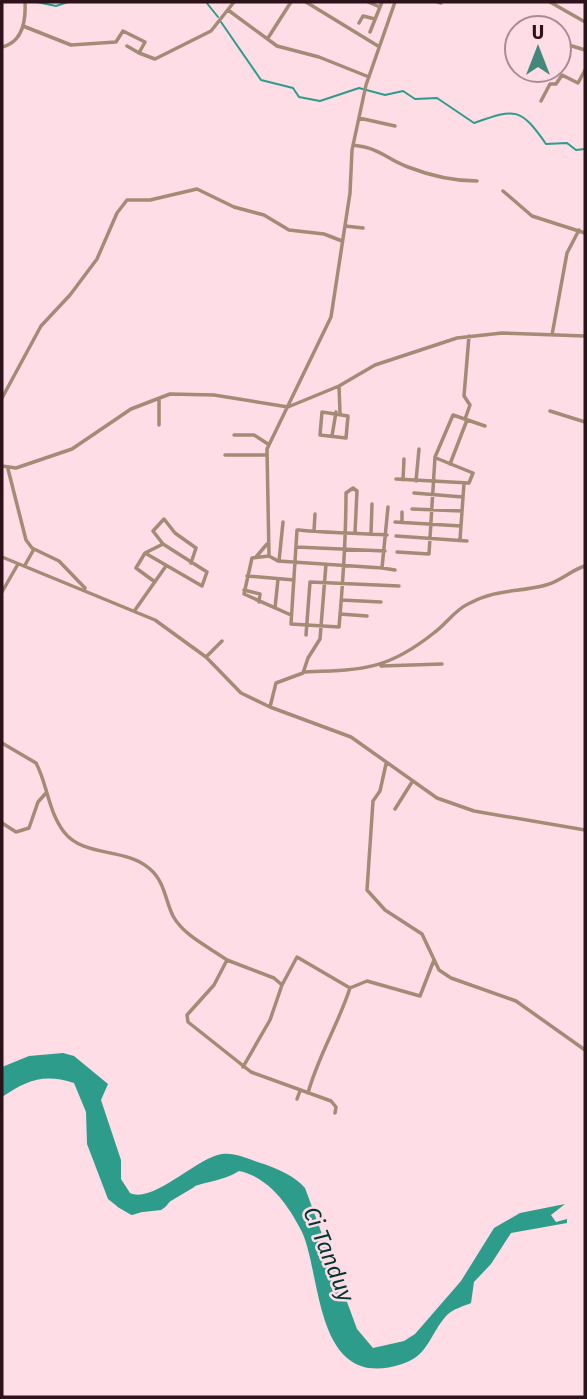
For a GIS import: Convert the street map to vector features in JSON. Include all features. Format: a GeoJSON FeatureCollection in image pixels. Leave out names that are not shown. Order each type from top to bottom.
{"type":"FeatureCollection","features":[{"type":"Feature","properties":{"kind":"street"},"geometry":{"type":"LineString","coordinates":[[2,47],[17,40],[23,26],[25,2]]}},
{"type":"Feature","properties":{"kind":"street"},"geometry":{"type":"LineString","coordinates":[[127,46],[154,59],[162,57],[211,30],[234,2]]}},
{"type":"Feature","properties":{"kind":"street"},"geometry":{"type":"LineString","coordinates":[[268,38],[290,2]]}},
{"type":"Feature","properties":{"kind":"street"},"geometry":{"type":"LineString","coordinates":[[306,2],[379,47]]}},
{"type":"Feature","properties":{"kind":"street"},"geometry":{"type":"LineString","coordinates":[[368,2],[381,4],[370,32]]}},
{"type":"Feature","properties":{"kind":"street"},"geometry":{"type":"LineString","coordinates":[[269,556],[268,444],[331,317],[345,226],[353,145],[366,85],[395,2]]}},
{"type":"Feature","properties":{"kind":"street"},"geometry":{"type":"LineString","coordinates":[[550,2],[585,22]]}},
{"type":"Feature","properties":{"kind":"street"},"geometry":{"type":"LineString","coordinates":[[228,10],[280,47],[319,57],[369,77]]}},
{"type":"Feature","properties":{"kind":"street"},"geometry":{"type":"LineString","coordinates":[[359,23],[363,16],[375,19]]}},
{"type":"Feature","properties":{"kind":"street"},"geometry":{"type":"LineString","coordinates":[[23,26],[71,45],[116,42],[123,31],[144,41],[139,53]]}},
{"type":"Feature","properties":{"kind":"street"},"geometry":{"type":"LineString","coordinates":[[541,101],[550,84],[556,84],[562,75],[579,83],[585,70]]}},
{"type":"Feature","properties":{"kind":"street"},"geometry":{"type":"LineString","coordinates":[[359,118],[395,126]]}},
{"type":"Feature","properties":{"kind":"street"},"geometry":{"type":"LineString","coordinates":[[353,145],[381,151],[406,166],[442,178],[477,181]]}},
{"type":"Feature","properties":{"kind":"street"},"geometry":{"type":"LineString","coordinates":[[2,398],[41,326],[70,295],[97,259],[117,213],[127,200],[150,200],[197,189],[234,207],[264,215],[289,230],[329,235],[342,241]]}},
{"type":"Feature","properties":{"kind":"street"},"geometry":{"type":"LineString","coordinates":[[503,191],[531,216],[585,233]]}},
{"type":"Feature","properties":{"kind":"street"},"geometry":{"type":"LineString","coordinates":[[345,226],[363,228]]}},
{"type":"Feature","properties":{"kind":"street"},"geometry":{"type":"LineString","coordinates":[[552,335],[567,253],[579,230]]}},
{"type":"Feature","properties":{"kind":"street"},"geometry":{"type":"LineString","coordinates":[[450,464],[470,404],[464,396],[469,336]]}},
{"type":"Feature","properties":{"kind":"street"},"geometry":{"type":"LineString","coordinates":[[2,466],[8,468],[72,449],[131,409],[159,398],[190,393],[288,407],[339,386],[375,365],[469,336],[585,336]]}},
{"type":"Feature","properties":{"kind":"street"},"geometry":{"type":"LineString","coordinates":[[332,436],[338,413],[339,386]]}},
{"type":"Feature","properties":{"kind":"street"},"geometry":{"type":"LineString","coordinates":[[159,398],[159,425]]}},
{"type":"Feature","properties":{"kind":"street"},"geometry":{"type":"LineString","coordinates":[[550,411],[585,422]]}},
{"type":"Feature","properties":{"kind":"street"},"geometry":{"type":"LineString","coordinates":[[321,412],[348,416],[346,437],[332,436],[320,435],[321,412]]}},
{"type":"Feature","properties":{"kind":"street"},"geometry":{"type":"LineString","coordinates":[[397,552],[429,554],[435,457],[453,415],[485,426]]}},
{"type":"Feature","properties":{"kind":"street"},"geometry":{"type":"LineString","coordinates":[[234,435],[254,435],[268,444]]}},
{"type":"Feature","properties":{"kind":"street"},"geometry":{"type":"LineString","coordinates":[[416,481],[419,449]]}},
{"type":"Feature","properties":{"kind":"street"},"geometry":{"type":"LineString","coordinates":[[225,455],[267,455]]}},
{"type":"Feature","properties":{"kind":"street"},"geometry":{"type":"LineString","coordinates":[[396,479],[469,483],[473,473],[435,457]]}},
{"type":"Feature","properties":{"kind":"street"},"geometry":{"type":"LineString","coordinates":[[403,480],[404,459]]}},
{"type":"Feature","properties":{"kind":"street"},"geometry":{"type":"LineString","coordinates":[[8,468],[26,540],[34,549],[60,561],[86,590]]}},
{"type":"Feature","properties":{"kind":"street"},"geometry":{"type":"LineString","coordinates":[[460,541],[464,483]]}},
{"type":"Feature","properties":{"kind":"street"},"geometry":{"type":"LineString","coordinates":[[355,533],[357,491],[354,488],[346,493],[346,518],[345,533],[343,565],[341,600],[339,627],[291,624],[297,530],[345,533],[387,535]]}},
{"type":"Feature","properties":{"kind":"street"},"geometry":{"type":"LineString","coordinates":[[414,493],[463,497]]}},
{"type":"Feature","properties":{"kind":"street"},"geometry":{"type":"LineString","coordinates":[[371,534],[372,504]]}},
{"type":"Feature","properties":{"kind":"street"},"geometry":{"type":"LineString","coordinates":[[382,568],[388,507]]}},
{"type":"Feature","properties":{"kind":"street"},"geometry":{"type":"LineString","coordinates":[[412,509],[462,512]]}},
{"type":"Feature","properties":{"kind":"street"},"geometry":{"type":"LineString","coordinates":[[402,512],[402,522]]}},
{"type":"Feature","properties":{"kind":"street"},"geometry":{"type":"LineString","coordinates":[[314,531],[315,514]]}},
{"type":"Feature","properties":{"kind":"street"},"geometry":{"type":"LineString","coordinates":[[346,518],[355,519]]}},
{"type":"Feature","properties":{"kind":"street"},"geometry":{"type":"LineString","coordinates":[[145,553],[201,587],[206,572],[191,563],[163,544],[153,530],[164,519],[175,533],[196,548],[191,563]]}},
{"type":"Feature","properties":{"kind":"street"},"geometry":{"type":"LineString","coordinates":[[279,561],[283,522]]}},
{"type":"Feature","properties":{"kind":"street"},"geometry":{"type":"LineString","coordinates":[[395,522],[461,526]]}},
{"type":"Feature","properties":{"kind":"street"},"geometry":{"type":"LineString","coordinates":[[396,536],[467,541]]}},
{"type":"Feature","properties":{"kind":"street"},"geometry":{"type":"LineString","coordinates":[[256,557],[268,542]]}},
{"type":"Feature","properties":{"kind":"street"},"geometry":{"type":"LineString","coordinates":[[155,582],[136,568],[145,553],[163,544]]}},
{"type":"Feature","properties":{"kind":"street"},"geometry":{"type":"LineString","coordinates":[[296,547],[384,551]]}},
{"type":"Feature","properties":{"kind":"street"},"geometry":{"type":"LineString","coordinates":[[25,565],[34,549]]}},
{"type":"Feature","properties":{"kind":"street"},"geometry":{"type":"LineString","coordinates":[[291,615],[245,595],[251,559],[269,556],[279,561],[395,570]]}},
{"type":"Feature","properties":{"kind":"street"},"geometry":{"type":"LineString","coordinates":[[2,557],[135,611],[178,635],[206,657],[241,693],[270,708],[351,737],[437,798],[474,811],[585,830]]}},
{"type":"Feature","properties":{"kind":"street"},"geometry":{"type":"LineString","coordinates":[[2,592],[18,564]]}},
{"type":"Feature","properties":{"kind":"street"},"geometry":{"type":"LineString","coordinates":[[304,672],[308,658],[320,639],[326,564]]}},
{"type":"Feature","properties":{"kind":"street"},"geometry":{"type":"LineString","coordinates":[[135,611],[166,566]]}},
{"type":"Feature","properties":{"kind":"street"},"geometry":{"type":"LineString","coordinates":[[379,667],[409,651],[467,604],[507,589],[548,584],[585,566]]}},
{"type":"Feature","properties":{"kind":"street"},"geometry":{"type":"LineString","coordinates":[[247,576],[294,580]]}},
{"type":"Feature","properties":{"kind":"street"},"geometry":{"type":"LineString","coordinates":[[275,609],[278,579]]}},
{"type":"Feature","properties":{"kind":"street"},"geometry":{"type":"LineString","coordinates":[[306,635],[310,582],[399,586]]}},
{"type":"Feature","properties":{"kind":"street"},"geometry":{"type":"LineString","coordinates":[[244,590],[260,594],[259,602]]}},
{"type":"Feature","properties":{"kind":"street"},"geometry":{"type":"LineString","coordinates":[[341,600],[381,602]]}},
{"type":"Feature","properties":{"kind":"street"},"geometry":{"type":"LineString","coordinates":[[340,614],[367,616]]}},
{"type":"Feature","properties":{"kind":"street"},"geometry":{"type":"LineString","coordinates":[[206,657],[222,641]]}},
{"type":"Feature","properties":{"kind":"street"},"geometry":{"type":"LineString","coordinates":[[270,708],[276,683],[304,672],[442,664]]}},
{"type":"Feature","properties":{"kind":"street"},"geometry":{"type":"LineString","coordinates":[[2,743],[36,763],[56,821],[70,838],[88,847],[123,854],[152,870],[162,883],[173,916],[183,929],[227,960],[274,978],[282,985]]}},
{"type":"Feature","properties":{"kind":"street"},"geometry":{"type":"LineString","coordinates":[[386,764],[380,791],[373,800],[367,890],[385,910],[422,934],[439,970],[450,978],[516,1001],[585,1050]]}},
{"type":"Feature","properties":{"kind":"street"},"geometry":{"type":"LineString","coordinates":[[395,809],[412,782]]}},
{"type":"Feature","properties":{"kind":"street"},"geometry":{"type":"LineString","coordinates":[[2,824],[16,832],[29,828],[38,802],[46,793]]}},
{"type":"Feature","properties":{"kind":"street"},"geometry":{"type":"LineString","coordinates":[[243,1067],[270,1020],[282,985],[297,957],[350,988]]}},
{"type":"Feature","properties":{"kind":"street"},"geometry":{"type":"LineString","coordinates":[[308,1093],[321,1054],[338,1024],[350,988],[367,981],[421,996],[435,958]]}},
{"type":"Feature","properties":{"kind":"street"},"geometry":{"type":"LineString","coordinates":[[227,960],[214,985],[186,1018],[243,1067],[265,1079],[331,1101],[336,1107],[335,1113]]}},
{"type":"Feature","properties":{"kind":"street"},"geometry":{"type":"LineString","coordinates":[[296,1100],[300,1091]]}},
{"type":"Feature","properties":{"kind":"water"},"geometry":{"type":"Polygon","coordinates":[[[63,1053],[74,1056],[108,1084],[101,1100],[121,1160],[121,1179],[130,1193],[139,1195],[162,1187],[200,1163],[222,1154],[232,1154],[275,1168],[301,1184],[305,1188],[357,1329],[373,1348],[404,1341],[415,1334],[461,1281],[494,1228],[520,1213],[565,1204],[551,1215],[556,1222],[567,1219],[567,1223],[511,1233],[491,1264],[474,1282],[471,1303],[447,1315],[418,1356],[402,1364],[373,1368],[352,1362],[337,1346],[326,1325],[302,1232],[277,1194],[260,1179],[239,1171],[181,1191],[161,1210],[143,1212],[118,1207],[108,1199],[87,1144],[86,1112],[74,1083],[54,1079],[36,1080],[2,1097],[2,1067],[29,1056],[63,1053]]]}},
{"type":"Feature","properties":{"kind":"waterway"},"geometry":{"type":"LineString","coordinates":[[37,2],[56,6],[68,2]]}},
{"type":"Feature","properties":{"kind":"waterway"},"geometry":{"type":"LineString","coordinates":[[206,2],[218,17]]}},
{"type":"Feature","properties":{"kind":"waterway"},"geometry":{"type":"LineString","coordinates":[[221,22],[261,80],[293,88],[299,97],[320,101],[359,88],[385,95],[403,91],[415,99],[437,98],[474,123],[498,115],[515,114],[529,123],[546,144],[567,143],[576,150],[585,149]]}},
{"type":"Feature","properties":{"kind":"waterway","name":"Ci Tanduy"},"geometry":{"type":"LineString","coordinates":[[165,1201],[192,1185]]}},
{"type":"Feature","properties":{"kind":"waterway","name":"Ci Tanduy"},"geometry":{"type":"LineString","coordinates":[[120,1205],[132,1212],[142,1209]]}}]}
